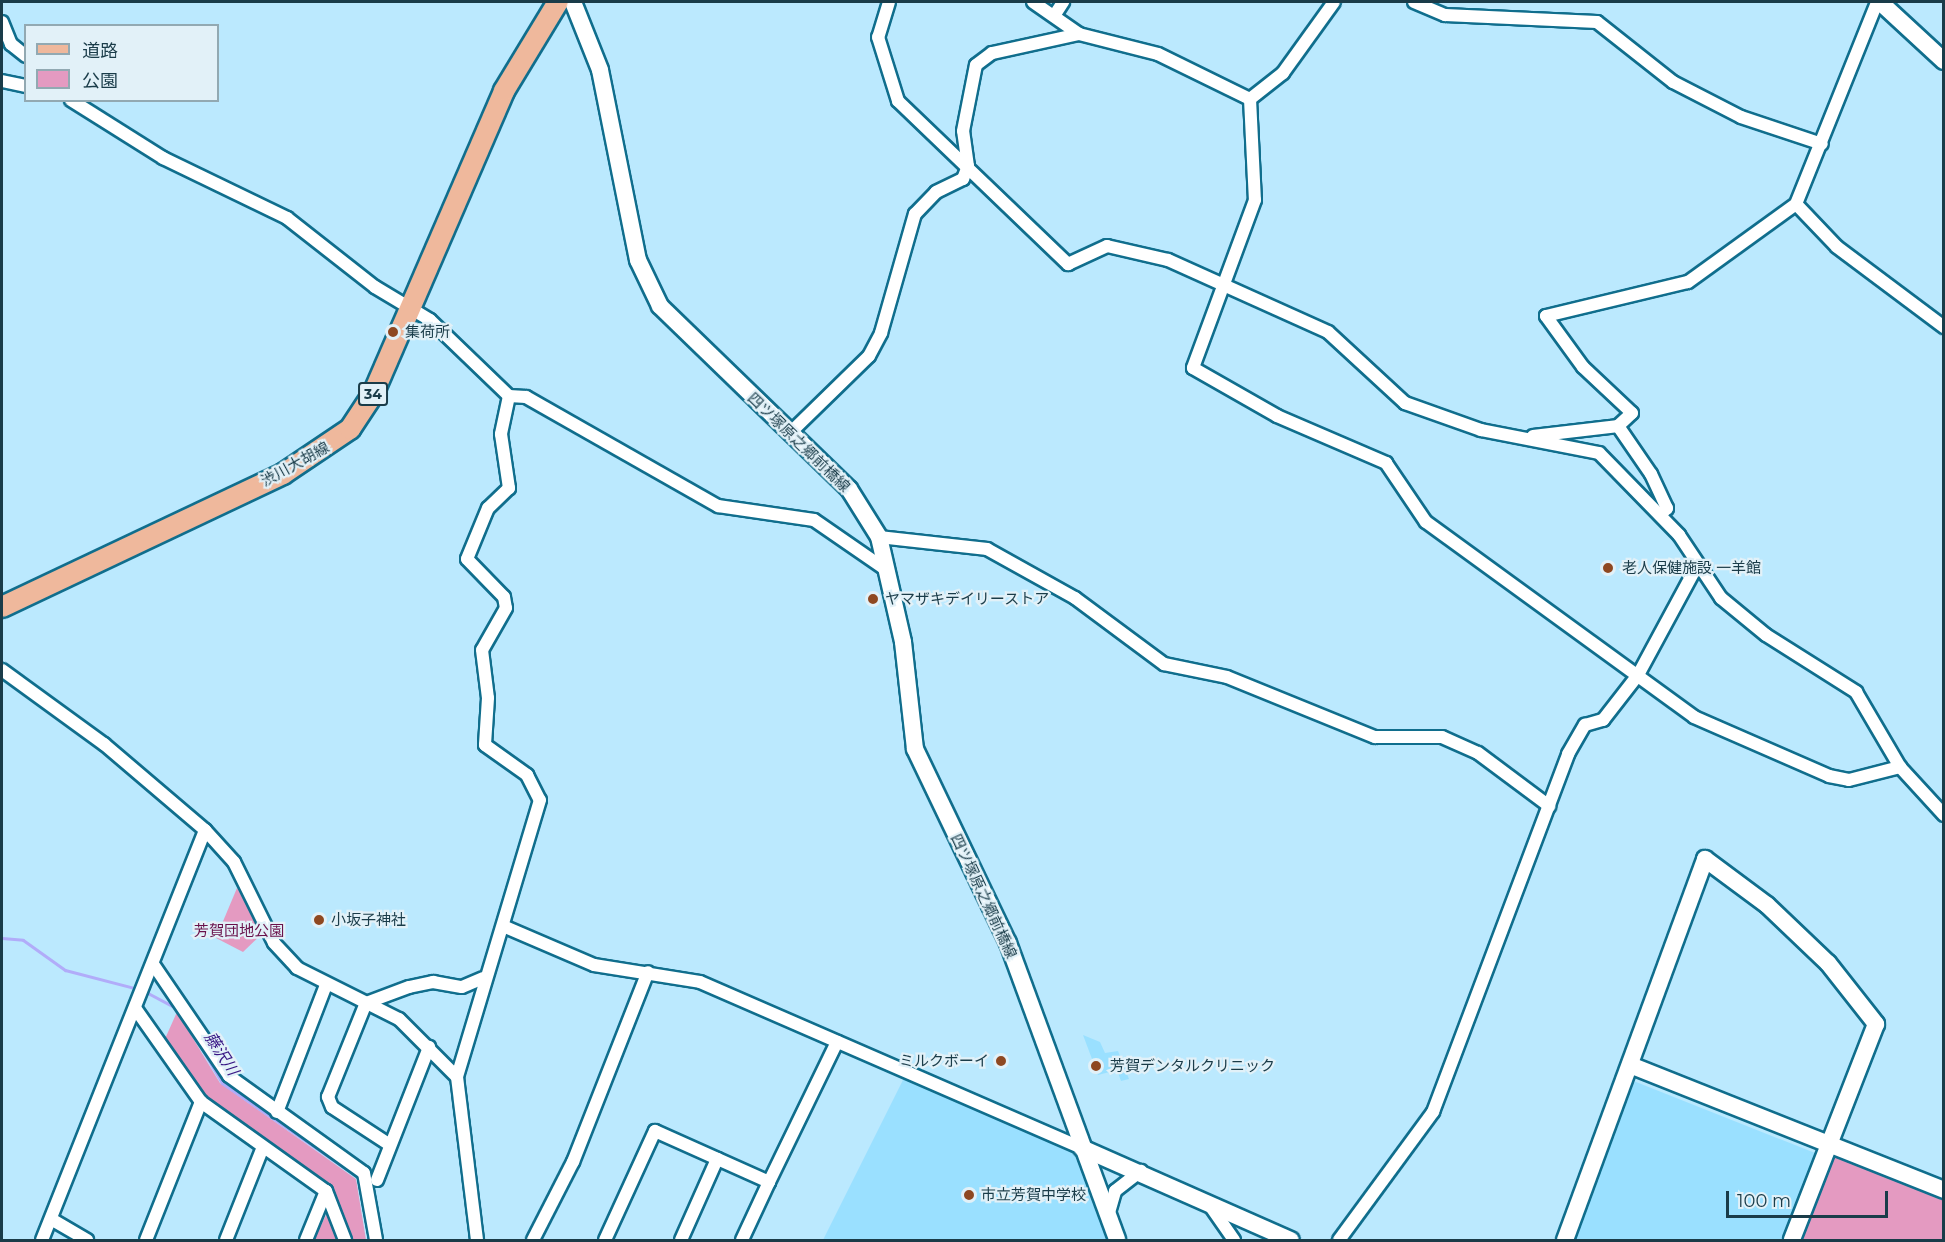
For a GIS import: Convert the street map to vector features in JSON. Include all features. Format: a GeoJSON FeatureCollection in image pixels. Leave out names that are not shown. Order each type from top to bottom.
{"type":"FeatureCollection","features":[{"type":"Feature","properties":{"kind":"main road","name":"渋川大胡線"},"geometry":{"type":"LineString","coordinates":[[2,607],[328,447],[373,394],[504,91],[558,2]]}},
{"type":"Feature","properties":{"kind":"street","name":"四ツ塚原之郷前橋線"},"geometry":{"type":"LineString","coordinates":[[573,2],[600,70],[646,279],[676,324],[849,489],[879,537],[890,572],[915,749],[1008,943],[1117,1240]]}},
{"type":"Feature","properties":{"kind":"street"},"geometry":{"type":"LineString","coordinates":[[889,2],[878,37],[898,101],[1068,264],[1107,246],[1168,260],[1225,282],[1328,332],[1405,403],[1517,437],[1599,453],[1661,514],[1721,598],[1767,634],[1856,692],[1900,767],[1944,815]]}},
{"type":"Feature","properties":{"kind":"street"},"geometry":{"type":"LineString","coordinates":[[1034,2],[1079,34],[1158,54],[1250,99]]}},
{"type":"Feature","properties":{"kind":"street"},"geometry":{"type":"LineString","coordinates":[[1054,16],[1063,2]]}},
{"type":"Feature","properties":{"kind":"street"},"geometry":{"type":"LineString","coordinates":[[1250,99],[1283,73],[1334,2]]}},
{"type":"Feature","properties":{"kind":"street"},"geometry":{"type":"LineString","coordinates":[[1414,2],[1445,15],[1597,22],[1673,82],[1741,117],[1822,144]]}},
{"type":"Feature","properties":{"kind":"street"},"geometry":{"type":"LineString","coordinates":[[1517,437],[1618,426],[1632,413],[1583,367],[1546,316],[1689,282],[1796,204],[1879,2],[1944,61]]}},
{"type":"Feature","properties":{"kind":"street"},"geometry":{"type":"LineString","coordinates":[[2,22],[11,44],[24,54]]}},
{"type":"Feature","properties":{"kind":"street"},"geometry":{"type":"LineString","coordinates":[[790,434],[869,356],[881,333],[909,225],[924,201],[963,179],[968,166],[963,131],[976,65],[992,53],[1079,34]]}},
{"type":"Feature","properties":{"kind":"street"},"geometry":{"type":"LineString","coordinates":[[2,81],[24,86]]}},
{"type":"Feature","properties":{"kind":"street"},"geometry":{"type":"LineString","coordinates":[[1250,99],[1255,200],[1193,368],[1277,416],[1386,463],[1426,522],[1695,717],[1829,776],[1849,780],[1900,767]]}},
{"type":"Feature","properties":{"kind":"street"},"geometry":{"type":"LineString","coordinates":[[74,102],[163,158],[287,218],[375,287],[411,305],[509,396],[526,397],[718,506],[814,520],[890,572]]}},
{"type":"Feature","properties":{"kind":"street"},"geometry":{"type":"LineString","coordinates":[[1796,204],[1837,247],[1944,327]]}},
{"type":"Feature","properties":{"kind":"street"},"geometry":{"type":"LineString","coordinates":[[477,1240],[457,1077],[483,978],[503,926],[540,800],[527,775],[485,745],[489,698],[482,650],[506,608],[504,597],[467,559],[488,508],[509,488],[501,434],[509,396]]}},
{"type":"Feature","properties":{"kind":"street"},"geometry":{"type":"LineString","coordinates":[[1618,426],[1651,474],[1667,508],[1661,514]]}},
{"type":"Feature","properties":{"kind":"street"},"geometry":{"type":"LineString","coordinates":[[879,537],[987,549],[1075,598],[1164,664],[1227,677],[1375,737],[1442,738],[1478,753],[1509,782],[1549,806]]}},
{"type":"Feature","properties":{"kind":"street"},"geometry":{"type":"LineString","coordinates":[[1339,1240],[1433,1112],[1549,806],[1585,725],[1603,720],[1638,675],[1697,566]]}},
{"type":"Feature","properties":{"kind":"street"},"geometry":{"type":"LineString","coordinates":[[2,670],[104,744],[205,830],[234,862],[274,942],[297,968],[326,985],[399,1019],[457,1077]]}},
{"type":"Feature","properties":{"kind":"street"},"geometry":{"type":"LineString","coordinates":[[42,1240],[205,830]]}},
{"type":"Feature","properties":{"kind":"street"},"geometry":{"type":"LineString","coordinates":[[1565,1240],[1706,858],[1711,859],[1828,963],[1876,1024],[1792,1240]]}},
{"type":"Feature","properties":{"kind":"street"},"geometry":{"type":"LineString","coordinates":[[503,926],[594,965],[700,982],[1082,1148],[1141,1171],[1291,1240]]}},
{"type":"Feature","properties":{"kind":"street"},"geometry":{"type":"LineString","coordinates":[[153,964],[229,1076],[364,1173],[376,1240]]}},
{"type":"Feature","properties":{"kind":"street"},"geometry":{"type":"LineString","coordinates":[[533,1240],[573,1162],[648,972]]}},
{"type":"Feature","properties":{"kind":"street"},"geometry":{"type":"LineString","coordinates":[[390,1145],[332,1107],[328,1097],[366,1003],[409,987],[433,982],[462,987],[483,978]]}},
{"type":"Feature","properties":{"kind":"street"},"geometry":{"type":"LineString","coordinates":[[277,1112],[326,985]]}},
{"type":"Feature","properties":{"kind":"street"},"geometry":{"type":"LineString","coordinates":[[135,1008],[201,1102],[326,1191],[345,1240]]}},
{"type":"Feature","properties":{"kind":"street"},"geometry":{"type":"LineString","coordinates":[[742,1240],[837,1042]]}},
{"type":"Feature","properties":{"kind":"street"},"geometry":{"type":"LineString","coordinates":[[377,1180],[429,1047]]}},
{"type":"Feature","properties":{"kind":"street"},"geometry":{"type":"LineString","coordinates":[[1630,1065],[1944,1190]]}},
{"type":"Feature","properties":{"kind":"street"},"geometry":{"type":"LineString","coordinates":[[146,1240],[201,1102]]}},
{"type":"Feature","properties":{"kind":"street"},"geometry":{"type":"LineString","coordinates":[[605,1240],[655,1131],[769,1182]]}},
{"type":"Feature","properties":{"kind":"street"},"geometry":{"type":"LineString","coordinates":[[226,1240],[263,1146]]}},
{"type":"Feature","properties":{"kind":"street"},"geometry":{"type":"LineString","coordinates":[[681,1240],[717,1159]]}},
{"type":"Feature","properties":{"kind":"street"},"geometry":{"type":"LineString","coordinates":[[1108,1216],[1115,1191],[1141,1171]]}},
{"type":"Feature","properties":{"kind":"street"},"geometry":{"type":"LineString","coordinates":[[306,1240],[326,1191]]}},
{"type":"Feature","properties":{"kind":"street"},"geometry":{"type":"LineString","coordinates":[[1207,1201],[1234,1240]]}},
{"type":"Feature","properties":{"kind":"street"},"geometry":{"type":"LineString","coordinates":[[51,1219],[87,1240]]}},
{"type":"Feature","properties":{"kind":"shaded area"},"geometry":{"type":"Polygon","coordinates":[[[1083,1035],[1100,1042],[1105,1053],[1118,1051],[1129,1079],[1121,1081],[1117,1070],[1098,1075],[1083,1035]]]}},
{"type":"Feature","properties":{"kind":"shaded area","name":"市立芳賀中学校"},"geometry":{"type":"Polygon","coordinates":[[[905,1076],[1077,1150],[1109,1240],[823,1240],[905,1076]]]}},
{"type":"Feature","properties":{"kind":"shaded area"},"geometry":{"type":"Polygon","coordinates":[[[1631,1080],[1820,1155],[1787,1240],[1573,1240],[1631,1080]]]}},
{"type":"Feature","properties":{"kind":"green space","name":"芳賀団地公園"},"geometry":{"type":"Polygon","coordinates":[[[237,888],[264,932],[243,952],[216,938],[237,888]]]}},
{"type":"Feature","properties":{"kind":"green space"},"geometry":{"type":"Polygon","coordinates":[[[177,1012],[220,1083],[356,1179],[366,1240],[350,1240],[330,1187],[205,1098],[164,1041],[177,1012]]]}},
{"type":"Feature","properties":{"kind":"green space"},"geometry":{"type":"Polygon","coordinates":[[[1841,1156],[1943,1197],[1943,1240],[1801,1240],[1833,1158],[1841,1156]]]}},
{"type":"Feature","properties":{"kind":"green space"},"geometry":{"type":"Polygon","coordinates":[[[327,1213],[330,1215],[341,1240],[314,1240],[327,1213]]]}},
{"type":"Feature","properties":{"kind":"waterway","name":"藤沢川"},"geometry":{"type":"LineString","coordinates":[[2,938],[23,940],[65,970],[138,989]]}},
{"type":"Feature","properties":{"kind":"waterway","name":"藤沢川"},"geometry":{"type":"LineString","coordinates":[[144,991],[178,1009]]}},
{"type":"Feature","properties":{"kind":"waterway","name":"藤沢川"},"geometry":{"type":"LineString","coordinates":[[192,1032],[222,1083],[359,1178],[369,1240]]}},
{"type":"Feature","properties":{"kind":"place","name":"集荷所"},"geometry":{"type":"Point","coordinates":[393,332]}},
{"type":"Feature","properties":{"kind":"place","name":"老人保健施設 一羊館"},"geometry":{"type":"Point","coordinates":[1608,568]}},
{"type":"Feature","properties":{"kind":"place","name":"ヤマザキデイリーストア"},"geometry":{"type":"Point","coordinates":[873,599]}},
{"type":"Feature","properties":{"kind":"place","name":"小坂子神社"},"geometry":{"type":"Point","coordinates":[319,920]}},
{"type":"Feature","properties":{"kind":"place","name":"ミルクボーイ"},"geometry":{"type":"Point","coordinates":[1001,1061]}},
{"type":"Feature","properties":{"kind":"place","name":"芳賀デンタルクリニック"},"geometry":{"type":"Point","coordinates":[1096,1066]}},
{"type":"Feature","properties":{"kind":"place","name":"市立芳賀中学校"},"geometry":{"type":"Point","coordinates":[969,1195]}}]}
